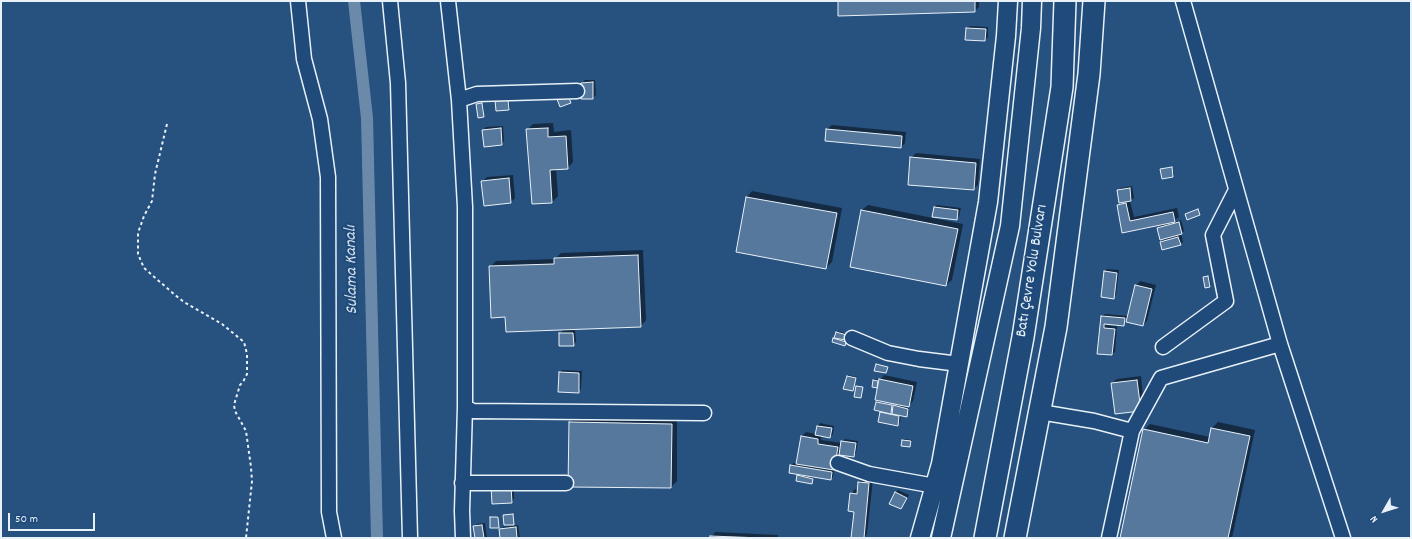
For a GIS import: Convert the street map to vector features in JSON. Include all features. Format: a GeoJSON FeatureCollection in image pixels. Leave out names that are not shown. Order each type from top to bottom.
{"type":"FeatureCollection","features":[{"type":"Feature","properties":{"kind":"highway","name":"Batı Çevre Yolu Bulvarı"},"geometry":{"type":"LineString","coordinates":[[985,538],[1023,337],[1062,86],[1065,1]]}},
{"type":"Feature","properties":{"kind":"highway","name":"Batı Çevre Yolu Bulvarı"},"geometry":{"type":"LineString","coordinates":[[1015,538],[1058,311],[1089,74],[1094,1]]}},
{"type":"Feature","properties":{"kind":"main road"},"geometry":{"type":"LineString","coordinates":[[920,538],[941,464],[988,202],[1006,36],[1008,1]]}},
{"type":"Feature","properties":{"kind":"main road"},"geometry":{"type":"LineString","coordinates":[[941,538],[1010,226],[1031,28],[1032,1]]}},
{"type":"Feature","properties":{"kind":"street"},"geometry":{"type":"LineString","coordinates":[[298,1],[304,59],[320,119],[328,177],[329,512],[334,538]]}},
{"type":"Feature","properties":{"kind":"street"},"geometry":{"type":"LineString","coordinates":[[390,1],[398,83],[410,538]]}},
{"type":"Feature","properties":{"kind":"street"},"geometry":{"type":"LineString","coordinates":[[448,1],[459,100],[465,207],[465,407],[462,483],[463,538]]}},
{"type":"Feature","properties":{"kind":"street"},"geometry":{"type":"LineString","coordinates":[[1182,1],[1280,344],[1343,538]]}},
{"type":"Feature","properties":{"kind":"street"},"geometry":{"type":"LineString","coordinates":[[459,100],[477,94],[577,91]]}},
{"type":"Feature","properties":{"kind":"street"},"geometry":{"type":"LineString","coordinates":[[1163,347],[1226,300],[1213,235],[1236,190]]}},
{"type":"Feature","properties":{"kind":"street"},"geometry":{"type":"LineString","coordinates":[[852,338],[888,353],[959,364]]}},
{"type":"Feature","properties":{"kind":"street"},"geometry":{"type":"LineString","coordinates":[[1109,538],[1132,432],[1161,378],[1280,344]]}},
{"type":"Feature","properties":{"kind":"street"},"geometry":{"type":"LineString","coordinates":[[465,407],[473,411],[704,413]]}},
{"type":"Feature","properties":{"kind":"street"},"geometry":{"type":"LineString","coordinates":[[1040,412],[1094,421],[1132,432]]}},
{"type":"Feature","properties":{"kind":"street"},"geometry":{"type":"LineString","coordinates":[[838,463],[869,474],[935,486]]}},
{"type":"Feature","properties":{"kind":"street"},"geometry":{"type":"LineString","coordinates":[[462,483],[566,483]]}},
{"type":"Feature","properties":{"kind":"path"},"geometry":{"type":"LineString","coordinates":[[167,124],[155,174],[152,201],[144,216],[138,233],[138,254],[144,268],[175,295],[184,302],[222,324],[244,342],[247,354],[246,374],[240,385],[234,405],[246,431],[251,467],[252,481],[246,538]]}},
{"type":"Feature","properties":{"kind":"building"},"geometry":{"type":"Polygon","coordinates":[[[838,1],[975,1],[975,12],[838,16],[838,1]]]}},
{"type":"Feature","properties":{"kind":"building"},"geometry":{"type":"Polygon","coordinates":[[[966,28],[986,29],[985,41],[965,40],[966,28]]]}},
{"type":"Feature","properties":{"kind":"building"},"geometry":{"type":"Polygon","coordinates":[[[593,82],[593,99],[581,99],[581,83],[593,82]]]}},
{"type":"Feature","properties":{"kind":"building"},"geometry":{"type":"Polygon","coordinates":[[[568,95],[571,103],[560,107],[557,99],[568,95]]]}},
{"type":"Feature","properties":{"kind":"building"},"geometry":{"type":"Polygon","coordinates":[[[508,99],[509,110],[496,111],[495,100],[508,99]]]}},
{"type":"Feature","properties":{"kind":"building"},"geometry":{"type":"Polygon","coordinates":[[[482,103],[484,117],[478,118],[476,104],[482,103]]]}},
{"type":"Feature","properties":{"kind":"building"},"geometry":{"type":"Polygon","coordinates":[[[501,128],[502,145],[484,147],[482,130],[501,128]]]}},
{"type":"Feature","properties":{"kind":"building"},"geometry":{"type":"Polygon","coordinates":[[[548,128],[548,137],[566,136],[568,169],[550,170],[552,203],[532,204],[526,129],[548,128]]]}},
{"type":"Feature","properties":{"kind":"building"},"geometry":{"type":"Polygon","coordinates":[[[826,129],[902,136],[901,148],[825,141],[826,129]]]}},
{"type":"Feature","properties":{"kind":"building"},"geometry":{"type":"Polygon","coordinates":[[[910,157],[976,163],[974,190],[908,185],[910,157]]]}},
{"type":"Feature","properties":{"kind":"building"},"geometry":{"type":"Polygon","coordinates":[[[1172,167],[1173,177],[1162,179],[1160,169],[1172,167]]]}},
{"type":"Feature","properties":{"kind":"building"},"geometry":{"type":"Polygon","coordinates":[[[509,178],[511,203],[484,206],[481,181],[509,178]]]}},
{"type":"Feature","properties":{"kind":"building"},"geometry":{"type":"Polygon","coordinates":[[[1130,188],[1131,201],[1119,203],[1117,190],[1130,188]]]}},
{"type":"Feature","properties":{"kind":"building"},"geometry":{"type":"Polygon","coordinates":[[[746,197],[837,213],[826,269],[736,252],[746,197]]]}},
{"type":"Feature","properties":{"kind":"building"},"geometry":{"type":"Polygon","coordinates":[[[1126,203],[1130,221],[1173,212],[1175,222],[1122,233],[1117,205],[1126,203]]]}},
{"type":"Feature","properties":{"kind":"building"},"geometry":{"type":"Polygon","coordinates":[[[934,207],[958,210],[957,220],[932,217],[934,207]]]}},
{"type":"Feature","properties":{"kind":"building"},"geometry":{"type":"Polygon","coordinates":[[[1198,209],[1200,215],[1187,220],[1185,214],[1198,209]]]}},
{"type":"Feature","properties":{"kind":"building"},"geometry":{"type":"Polygon","coordinates":[[[861,210],[958,229],[946,286],[850,267],[861,210]]]}},
{"type":"Feature","properties":{"kind":"building"},"geometry":{"type":"Polygon","coordinates":[[[1179,222],[1182,234],[1160,240],[1157,228],[1179,222]]]}},
{"type":"Feature","properties":{"kind":"building"},"geometry":{"type":"Polygon","coordinates":[[[1178,237],[1181,245],[1162,250],[1160,242],[1178,237]]]}},
{"type":"Feature","properties":{"kind":"building"},"geometry":{"type":"Polygon","coordinates":[[[638,255],[641,327],[506,332],[505,317],[491,318],[489,266],[554,264],[554,258],[638,255]]]}},
{"type":"Feature","properties":{"kind":"building"},"geometry":{"type":"Polygon","coordinates":[[[1104,271],[1117,273],[1114,299],[1101,297],[1104,271]]]}},
{"type":"Feature","properties":{"kind":"building"},"geometry":{"type":"Polygon","coordinates":[[[1208,276],[1210,287],[1205,288],[1203,277],[1208,276]]]}},
{"type":"Feature","properties":{"kind":"building"},"geometry":{"type":"Polygon","coordinates":[[[1135,285],[1152,289],[1143,326],[1126,322],[1135,285]]]}},
{"type":"Feature","properties":{"kind":"building"},"geometry":{"type":"Polygon","coordinates":[[[1101,316],[1125,318],[1124,326],[1104,324],[1104,328],[1115,329],[1112,355],[1097,354],[1101,316]]]}},
{"type":"Feature","properties":{"kind":"building"},"geometry":{"type":"Polygon","coordinates":[[[836,332],[847,335],[846,340],[834,338],[836,332]]]}},
{"type":"Feature","properties":{"kind":"building"},"geometry":{"type":"Polygon","coordinates":[[[559,333],[573,333],[574,346],[559,346],[559,333]]]}},
{"type":"Feature","properties":{"kind":"building"},"geometry":{"type":"Polygon","coordinates":[[[833,338],[846,342],[845,346],[832,342],[833,338]]]}},
{"type":"Feature","properties":{"kind":"building"},"geometry":{"type":"Polygon","coordinates":[[[876,364],[888,367],[886,373],[874,371],[876,364]]]}},
{"type":"Feature","properties":{"kind":"building"},"geometry":{"type":"Polygon","coordinates":[[[559,372],[579,373],[579,393],[558,392],[559,372]]]}},
{"type":"Feature","properties":{"kind":"building"},"geometry":{"type":"Polygon","coordinates":[[[847,376],[856,378],[853,391],[843,389],[847,376]]]}},
{"type":"Feature","properties":{"kind":"building"},"geometry":{"type":"Polygon","coordinates":[[[879,379],[913,386],[909,407],[875,400],[879,379]]]}},
{"type":"Feature","properties":{"kind":"building"},"geometry":{"type":"Polygon","coordinates":[[[873,380],[878,381],[877,388],[872,387],[873,380]]]}},
{"type":"Feature","properties":{"kind":"building"},"geometry":{"type":"Polygon","coordinates":[[[1137,380],[1141,411],[1115,414],[1111,383],[1137,380]]]}},
{"type":"Feature","properties":{"kind":"building"},"geometry":{"type":"Polygon","coordinates":[[[856,386],[863,387],[861,398],[854,397],[856,386]]]}},
{"type":"Feature","properties":{"kind":"building"},"geometry":{"type":"Polygon","coordinates":[[[876,402],[892,405],[891,414],[874,410],[876,402]]]}},
{"type":"Feature","properties":{"kind":"building"},"geometry":{"type":"Polygon","coordinates":[[[893,405],[908,409],[907,417],[892,414],[893,405]]]}},
{"type":"Feature","properties":{"kind":"building"},"geometry":{"type":"Polygon","coordinates":[[[880,412],[899,416],[898,426],[878,422],[880,412]]]}},
{"type":"Feature","properties":{"kind":"building"},"geometry":{"type":"Polygon","coordinates":[[[569,422],[672,424],[671,488],[568,487],[569,422]]]}},
{"type":"Feature","properties":{"kind":"building"},"geometry":{"type":"Polygon","coordinates":[[[817,426],[832,428],[830,438],[815,435],[817,426]]]}},
{"type":"Feature","properties":{"kind":"building"},"geometry":{"type":"Polygon","coordinates":[[[1211,428],[1250,436],[1228,538],[1120,538],[1143,429],[1208,443],[1211,428]]]}},
{"type":"Feature","properties":{"kind":"building"},"geometry":{"type":"Polygon","coordinates":[[[801,436],[818,439],[818,444],[838,447],[834,470],[796,464],[801,436]]]}},
{"type":"Feature","properties":{"kind":"building"},"geometry":{"type":"Polygon","coordinates":[[[902,440],[911,441],[910,447],[901,446],[902,440]]]}},
{"type":"Feature","properties":{"kind":"building"},"geometry":{"type":"Polygon","coordinates":[[[841,441],[856,443],[854,457],[839,455],[841,441]]]}},
{"type":"Feature","properties":{"kind":"building"},"geometry":{"type":"Polygon","coordinates":[[[790,465],[832,472],[831,480],[789,473],[790,465]]]}},
{"type":"Feature","properties":{"kind":"building"},"geometry":{"type":"Polygon","coordinates":[[[797,475],[813,479],[812,484],[796,481],[797,475]]]}},
{"type":"Feature","properties":{"kind":"building"},"geometry":{"type":"Polygon","coordinates":[[[858,482],[869,483],[864,538],[851,538],[854,512],[848,511],[850,493],[857,494],[858,482]]]}},
{"type":"Feature","properties":{"kind":"building"},"geometry":{"type":"Polygon","coordinates":[[[511,485],[512,503],[492,504],[491,486],[511,485]]]}},
{"type":"Feature","properties":{"kind":"building"},"geometry":{"type":"Polygon","coordinates":[[[895,492],[907,498],[901,509],[889,504],[895,492]]]}},
{"type":"Feature","properties":{"kind":"building"},"geometry":{"type":"Polygon","coordinates":[[[513,514],[514,525],[504,525],[503,515],[513,514]]]}},
{"type":"Feature","properties":{"kind":"building"},"geometry":{"type":"Polygon","coordinates":[[[490,517],[498,517],[499,528],[490,528],[490,517]]]}},
{"type":"Feature","properties":{"kind":"building"},"geometry":{"type":"Polygon","coordinates":[[[482,525],[484,538],[475,538],[473,526],[482,525]]]}},
{"type":"Feature","properties":{"kind":"building"},"geometry":{"type":"Polygon","coordinates":[[[516,527],[517,538],[500,538],[499,529],[516,527]]]}},
{"type":"Feature","properties":{"kind":"building"},"geometry":{"type":"Polygon","coordinates":[[[710,536],[762,538],[710,538],[710,536]]]}},
{"type":"Feature","properties":{"kind":"waterway","name":"Sulama Kanalı"},"geometry":{"type":"LineString","coordinates":[[354,1],[367,118],[377,538]]}}]}
